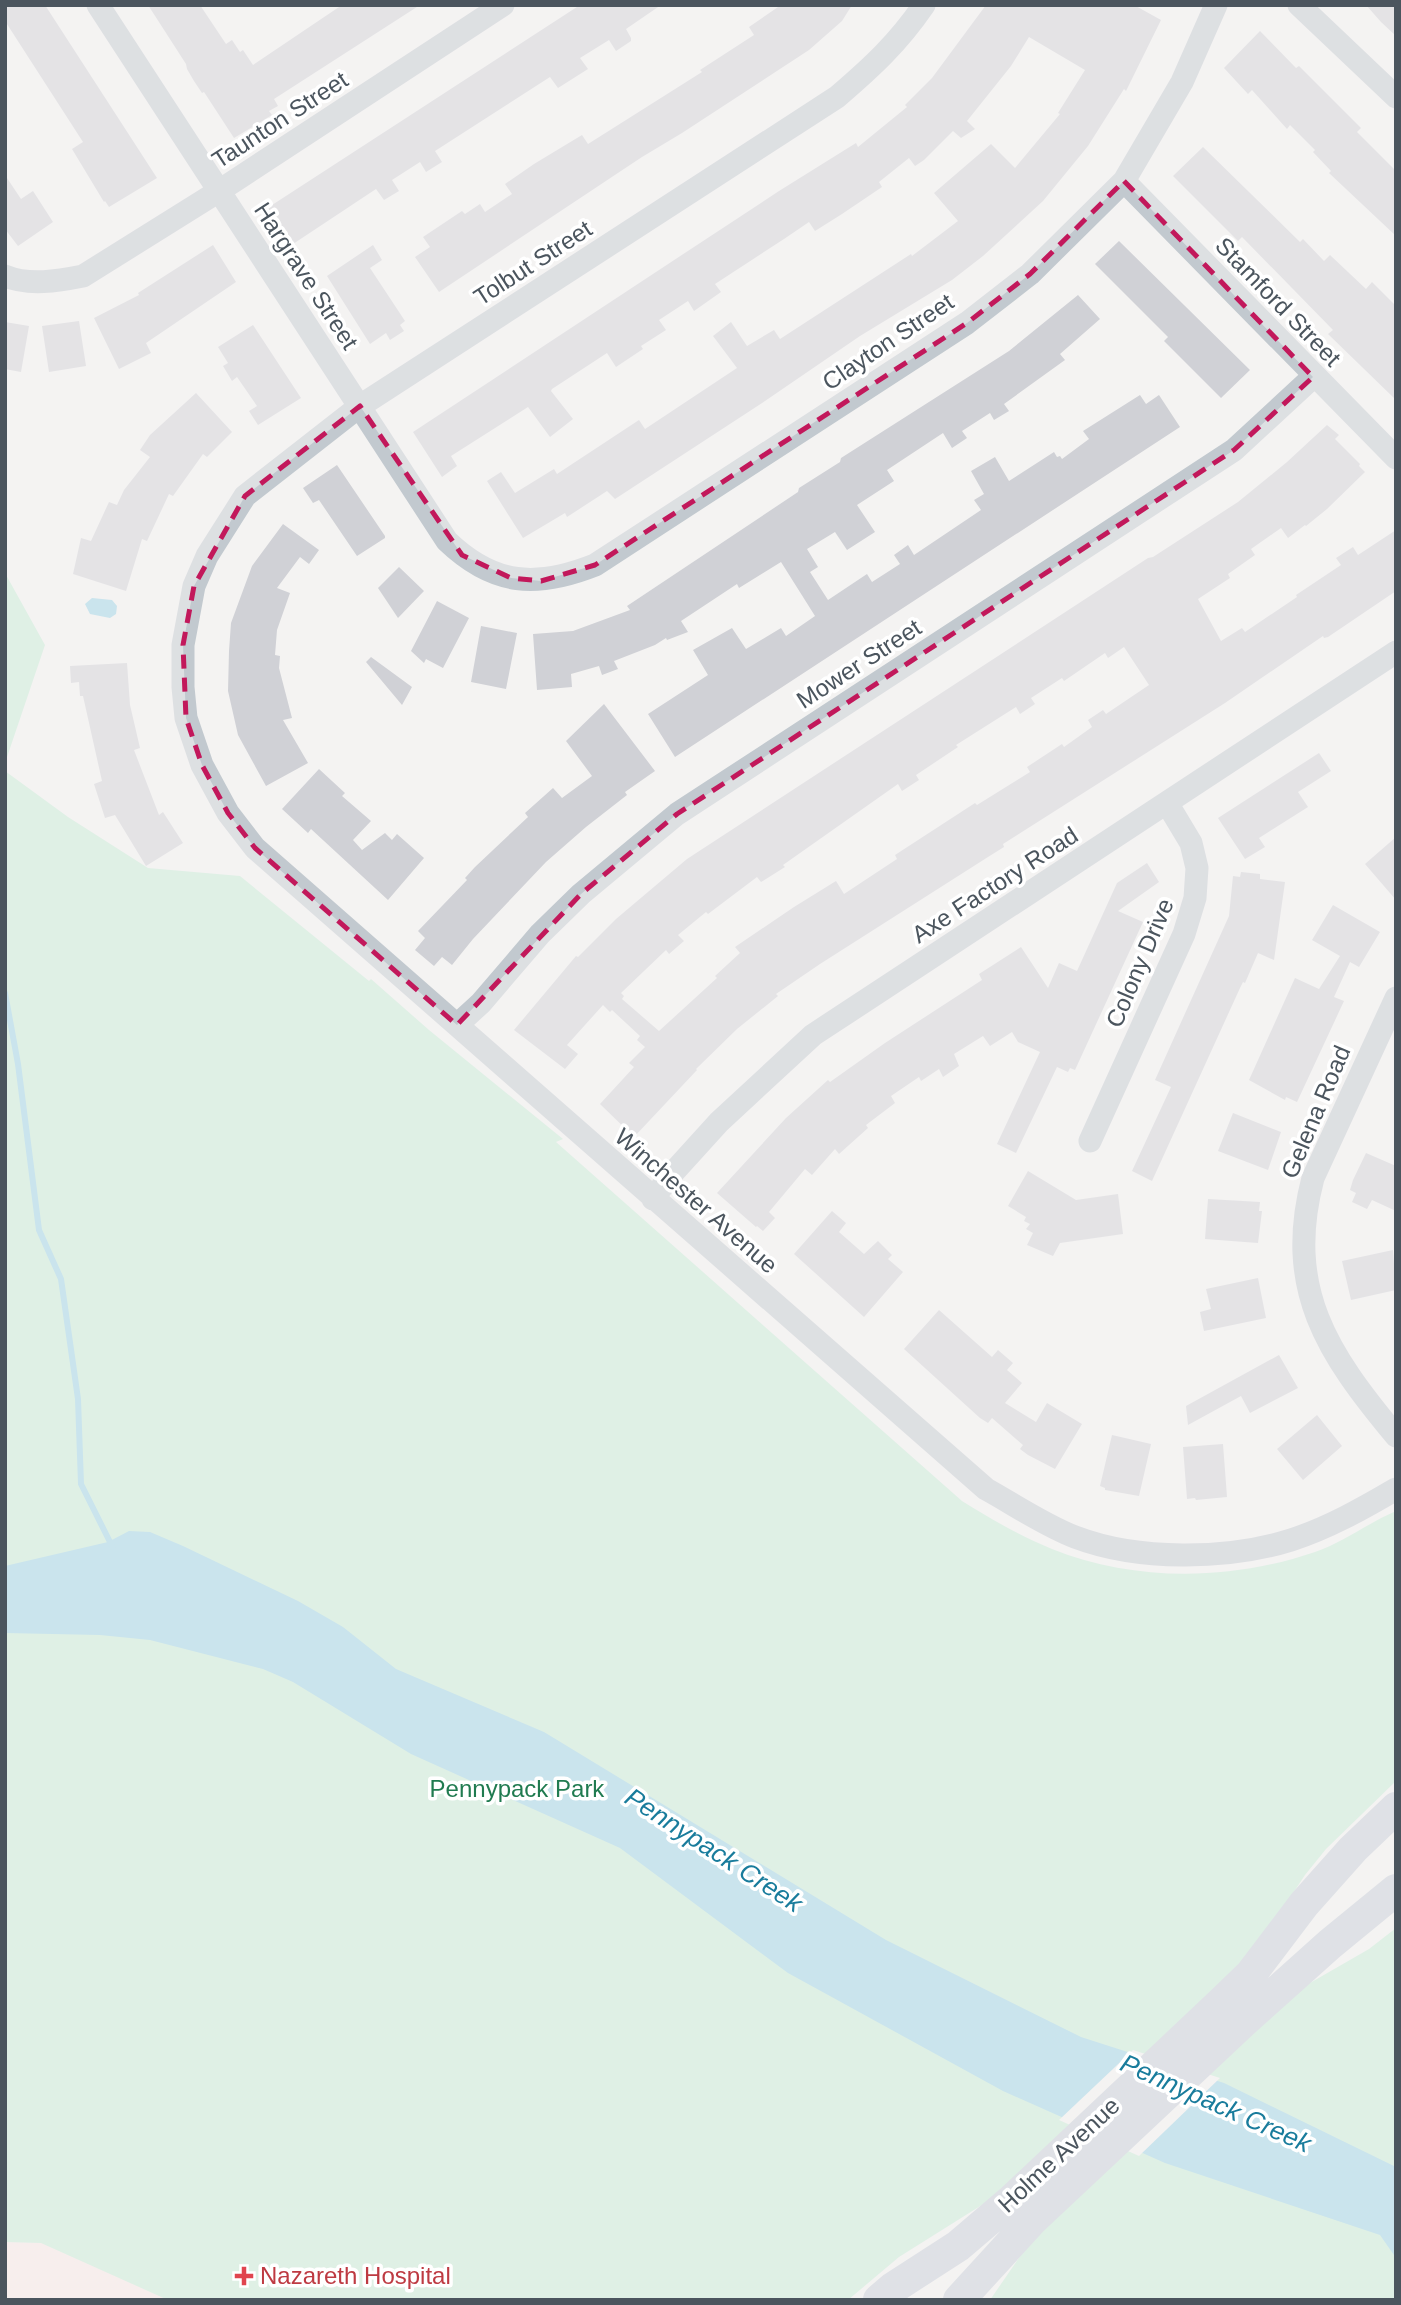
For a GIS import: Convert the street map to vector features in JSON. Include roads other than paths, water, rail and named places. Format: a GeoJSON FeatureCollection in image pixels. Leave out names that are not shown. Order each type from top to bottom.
{"type":"FeatureCollection","features":[{"type":"Feature","properties":{"kind":"main road","name":"Holme Avenue"},"geometry":{"type":"LineString","coordinates":[[1232,2012],[1251,1974],[1304,1904],[1353,1849],[1396,1808]]}},
{"type":"Feature","properties":{"kind":"main road","name":"Holme Avenue"},"geometry":{"type":"LineString","coordinates":[[960,2300],[1022,2210],[1232,2012],[1330,1944],[1396,1890]]}},
{"type":"Feature","properties":{"kind":"main road","name":"Holme Avenue"},"geometry":{"type":"LineString","coordinates":[[879,2300],[958,2246],[1022,2210]]}},
{"type":"Feature","properties":{"kind":"street","name":"Hargrave Street"},"geometry":{"type":"LineString","coordinates":[[98,5],[447,541],[462,555],[480,565]]}},
{"type":"Feature","properties":{"kind":"street","name":"Taunton Street"},"geometry":{"type":"LineString","coordinates":[[5,276],[32,281],[60,281],[83,276],[219,191],[503,5]]}},
{"type":"Feature","properties":{"kind":"street","name":"Tolbut Street"},"geometry":{"type":"LineString","coordinates":[[194,586],[214,545],[245,496],[360,406],[837,97],[870,69],[901,37],[924,5]]}},
{"type":"Feature","properties":{"kind":"street","name":"Clayton Street"},"geometry":{"type":"LineString","coordinates":[[480,565],[511,578],[541,581],[570,575],[595,565],[967,323],[1030,274],[1124,181],[1182,82],[1216,5]]}},
{"type":"Feature","properties":{"kind":"street"},"geometry":{"type":"LineString","coordinates":[[1299,5],[1396,97]]}},
{"type":"Feature","properties":{"kind":"street","name":"Stamford Street"},"geometry":{"type":"LineString","coordinates":[[1124,181],[1396,458]]}},
{"type":"Feature","properties":{"kind":"street","name":"Mower Street"},"geometry":{"type":"LineString","coordinates":[[457,1025],[481,1003],[540,934],[581,894],[677,814],[1234,450],[1313,376]]}},
{"type":"Feature","properties":{"kind":"street","name":"Winchester Avenue"},"geometry":{"type":"LineString","coordinates":[[194,586],[183,645],[183,687],[187,718],[202,765],[228,813],[256,848],[986,1489],[1075,1537],[1116,1548],[1192,1555],[1239,1551],[1289,1541],[1332,1524],[1396,1489]]}},
{"type":"Feature","properties":{"kind":"street","name":"Axe Factory Road"},"geometry":{"type":"LineString","coordinates":[[653,1199],[719,1122],[813,1035],[1396,652]]}},
{"type":"Feature","properties":{"kind":"street","name":"Colony Drive"},"geometry":{"type":"LineString","coordinates":[[1090,1141],[1184,934],[1195,898],[1197,868],[1191,843],[1167,803]]}},
{"type":"Feature","properties":{"kind":"street","name":"Gelena Road"},"geometry":{"type":"LineString","coordinates":[[1396,998],[1313,1178],[1306,1207],[1303,1241],[1305,1276],[1313,1310],[1329,1343],[1366,1400],[1396,1436]]}},
{"type":"Feature","properties":{"kind":"water"},"geometry":{"type":"Polygon","coordinates":[[[92,598],[112,600],[117,606],[116,614],[110,618],[90,614],[85,604],[92,598]]]}},
{"type":"Feature","properties":{"kind":"water","name":"Pennypack Creek"},"geometry":{"type":"Polygon","coordinates":[[[129,1531],[150,1532],[298,1601],[343,1627],[396,1669],[544,1732],[886,1940],[1081,2037],[1224,2083],[1396,2167],[1396,2258],[1380,2235],[1165,2163],[1003,2091],[788,1973],[620,1848],[411,1754],[293,1682],[263,1669],[150,1640],[100,1635],[5,1633],[5,1566],[108,1542],[129,1531]]]}},
{"type":"Feature","properties":{"kind":"waterway"},"geometry":{"type":"LineString","coordinates":[[5,993],[18,1064],[39,1230],[61,1279],[78,1399],[81,1484],[113,1548]]}},
{"type":"Feature","properties":{"kind":"place","name":"Nazareth Hospital"},"geometry":{"type":"Point","coordinates":[244,2276]}},
{"type":"Feature","properties":{"kind":"park label","name":"Pennypack Park"},"geometry":{"type":"Point","coordinates":[517,1789]}}]}
